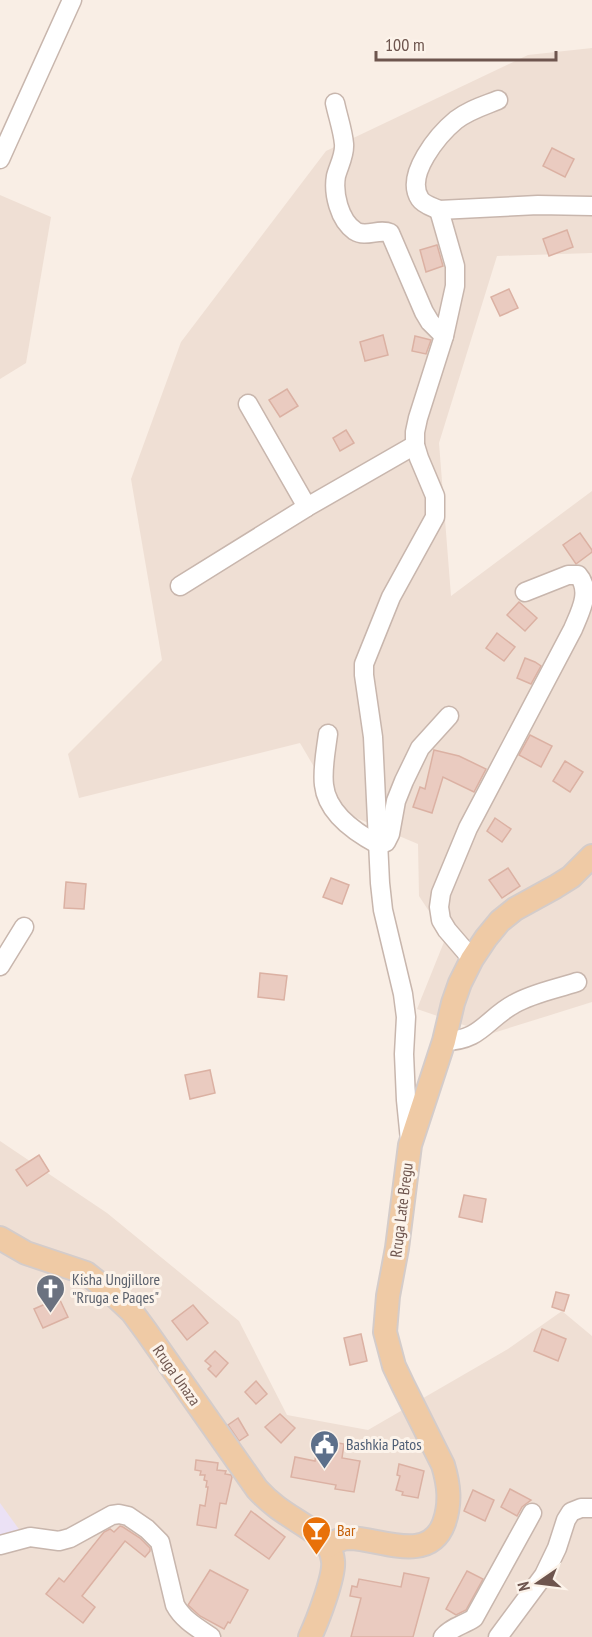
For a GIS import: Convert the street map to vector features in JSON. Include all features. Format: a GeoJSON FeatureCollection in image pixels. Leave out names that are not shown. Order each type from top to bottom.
{"type":"FeatureCollection","features":[{"type":"Feature","properties":{"kind":"main road","name":"Rruga Late Bregu"},"geometry":{"type":"LineString","coordinates":[[343,1544],[411,1547],[425,1545],[437,1537],[443,1526],[448,1509],[448,1480],[443,1465],[398,1376],[385,1332],[387,1296],[397,1248],[410,1145],[457,993],[472,959],[500,921],[515,909],[571,877],[592,855]]}},
{"type":"Feature","properties":{"kind":"main road","name":"Rruga Unaza"},"geometry":{"type":"LineString","coordinates":[[0,1238],[26,1253],[86,1273],[115,1296],[147,1331],[257,1489],[279,1510],[305,1527],[316,1534],[343,1544]]}},
{"type":"Feature","properties":{"kind":"main road"},"geometry":{"type":"LineString","coordinates":[[310,1637],[343,1544]]}},
{"type":"Feature","properties":{"kind":"street"},"geometry":{"type":"LineString","coordinates":[[0,159],[72,0]]}},
{"type":"Feature","properties":{"kind":"street"},"geometry":{"type":"LineString","coordinates":[[498,100],[479,107],[455,121],[444,131],[420,164],[417,177],[419,198],[425,204],[439,210],[538,205],[592,206]]}},
{"type":"Feature","properties":{"kind":"street"},"geometry":{"type":"LineString","coordinates":[[334,104],[344,145],[335,187],[344,219],[357,232],[390,233],[424,312],[444,336]]}},
{"type":"Feature","properties":{"kind":"street"},"geometry":{"type":"LineString","coordinates":[[410,1145],[404,1054],[406,1017],[404,994],[383,910],[373,737],[363,664],[391,597],[435,517],[435,496],[415,445],[415,432],[444,336],[455,286],[455,266],[439,210]]}},
{"type":"Feature","properties":{"kind":"street"},"geometry":{"type":"LineString","coordinates":[[248,404],[307,507]]}},
{"type":"Feature","properties":{"kind":"street"},"geometry":{"type":"LineString","coordinates":[[180,586],[307,507],[415,445]]}},
{"type":"Feature","properties":{"kind":"street"},"geometry":{"type":"LineString","coordinates":[[472,959],[441,920],[439,907],[441,893],[468,828],[573,629],[586,594],[584,582],[578,575],[568,575],[525,592]]}},
{"type":"Feature","properties":{"kind":"street"},"geometry":{"type":"LineString","coordinates":[[379,845],[386,842],[390,834],[396,801],[420,748],[449,716]]}},
{"type":"Feature","properties":{"kind":"street"},"geometry":{"type":"LineString","coordinates":[[328,734],[324,775],[326,795],[342,819],[354,830],[379,845]]}},
{"type":"Feature","properties":{"kind":"street"},"geometry":{"type":"LineString","coordinates":[[0,966],[24,927]]}},
{"type":"Feature","properties":{"kind":"street"},"geometry":{"type":"LineString","coordinates":[[444,1041],[462,1040],[472,1036],[511,1005],[577,982]]}},
{"type":"Feature","properties":{"kind":"street"},"geometry":{"type":"LineString","coordinates":[[498,1637],[544,1575],[571,1512],[581,1508],[592,1508]]}},
{"type":"Feature","properties":{"kind":"street"},"geometry":{"type":"LineString","coordinates":[[443,1637],[453,1628],[474,1618],[532,1513]]}},
{"type":"Feature","properties":{"kind":"street"},"geometry":{"type":"LineString","coordinates":[[0,1545],[30,1537],[59,1541],[70,1538],[112,1515],[128,1516],[147,1529],[160,1542],[175,1605],[179,1612],[211,1637]]}},
{"type":"Feature","properties":{"kind":"shaded area"},"geometry":{"type":"Polygon","coordinates":[[[592,48],[592,253],[497,256],[439,443],[451,596],[592,491],[592,1002],[490,1034],[417,1009],[446,937],[419,896],[418,844],[340,811],[300,743],[79,798],[68,754],[162,660],[131,479],[181,342],[326,151],[528,55],[592,48]]]}},
{"type":"Feature","properties":{"kind":"shaded area"},"geometry":{"type":"Polygon","coordinates":[[[0,195],[51,217],[26,363],[0,379],[0,195]]]}},
{"type":"Feature","properties":{"kind":"shaded area"},"geometry":{"type":"Polygon","coordinates":[[[0,1141],[107,1213],[239,1321],[287,1415],[368,1430],[508,1349],[562,1311],[592,1336],[592,1637],[0,1637],[0,1141]]]}},
{"type":"Feature","properties":{"kind":"shaded area"},"geometry":{"type":"Polygon","coordinates":[[[0,1503],[21,1532],[0,1537],[0,1503]]]}},
{"type":"Feature","properties":{"kind":"building"},"geometry":{"type":"Polygon","coordinates":[[[552,148],[574,159],[565,177],[543,166],[552,148]]]}},
{"type":"Feature","properties":{"kind":"building"},"geometry":{"type":"Polygon","coordinates":[[[567,230],[573,247],[549,256],[543,239],[567,230]]]}},
{"type":"Feature","properties":{"kind":"building"},"geometry":{"type":"Polygon","coordinates":[[[437,245],[443,266],[426,272],[420,250],[437,245]]]}},
{"type":"Feature","properties":{"kind":"building"},"geometry":{"type":"Polygon","coordinates":[[[509,289],[518,308],[500,316],[491,297],[509,289]]]}},
{"type":"Feature","properties":{"kind":"building"},"geometry":{"type":"Polygon","coordinates":[[[383,335],[388,355],[365,361],[360,342],[383,335]]]}},
{"type":"Feature","properties":{"kind":"building"},"geometry":{"type":"Polygon","coordinates":[[[415,336],[431,340],[426,354],[412,351],[415,336]]]}},
{"type":"Feature","properties":{"kind":"building"},"geometry":{"type":"Polygon","coordinates":[[[287,389],[298,406],[280,417],[269,400],[287,389]]]}},
{"type":"Feature","properties":{"kind":"building"},"geometry":{"type":"Polygon","coordinates":[[[346,430],[354,443],[340,451],[333,438],[346,430]]]}},
{"type":"Feature","properties":{"kind":"building"},"geometry":{"type":"Polygon","coordinates":[[[580,533],[592,552],[576,564],[563,545],[580,533]]]}},
{"type":"Feature","properties":{"kind":"building"},"geometry":{"type":"Polygon","coordinates":[[[519,602],[537,618],[525,631],[507,615],[519,602]]]}},
{"type":"Feature","properties":{"kind":"building"},"geometry":{"type":"Polygon","coordinates":[[[497,633],[515,647],[504,661],[486,648],[497,633]]]}},
{"type":"Feature","properties":{"kind":"building"},"geometry":{"type":"Polygon","coordinates":[[[525,658],[541,666],[531,684],[517,678],[525,658]]]}},
{"type":"Feature","properties":{"kind":"building"},"geometry":{"type":"Polygon","coordinates":[[[530,735],[552,746],[541,767],[519,755],[530,735]]]}},
{"type":"Feature","properties":{"kind":"building"},"geometry":{"type":"Polygon","coordinates":[[[434,750],[459,756],[486,769],[474,792],[443,777],[432,813],[413,807],[420,787],[425,789],[434,750]]]}},
{"type":"Feature","properties":{"kind":"building"},"geometry":{"type":"Polygon","coordinates":[[[565,761],[583,772],[570,792],[553,781],[565,761]]]}},
{"type":"Feature","properties":{"kind":"building"},"geometry":{"type":"Polygon","coordinates":[[[495,818],[511,829],[502,842],[487,831],[495,818]]]}},
{"type":"Feature","properties":{"kind":"building"},"geometry":{"type":"Polygon","coordinates":[[[508,868],[520,886],[502,898],[489,880],[508,868]]]}},
{"type":"Feature","properties":{"kind":"building"},"geometry":{"type":"Polygon","coordinates":[[[331,878],[349,885],[342,904],[323,897],[331,878]]]}},
{"type":"Feature","properties":{"kind":"building"},"geometry":{"type":"Polygon","coordinates":[[[66,882],[86,884],[84,909],[64,908],[66,882]]]}},
{"type":"Feature","properties":{"kind":"building"},"geometry":{"type":"Polygon","coordinates":[[[260,973],[287,976],[284,1000],[258,997],[260,973]]]}},
{"type":"Feature","properties":{"kind":"building"},"geometry":{"type":"Polygon","coordinates":[[[210,1070],[215,1093],[190,1099],[185,1075],[210,1070]]]}},
{"type":"Feature","properties":{"kind":"building"},"geometry":{"type":"Polygon","coordinates":[[[39,1155],[49,1171],[27,1186],[16,1170],[39,1155]]]}},
{"type":"Feature","properties":{"kind":"building"},"geometry":{"type":"Polygon","coordinates":[[[464,1195],[486,1199],[482,1222],[459,1217],[464,1195]]]}},
{"type":"Feature","properties":{"kind":"building"},"geometry":{"type":"Polygon","coordinates":[[[556,1292],[569,1295],[564,1311],[552,1307],[556,1292]]]}},
{"type":"Feature","properties":{"kind":"building","name":"Kisha Ungjillore \"Rruga e Paqes\""},"geometry":{"type":"Polygon","coordinates":[[[59,1298],[68,1317],[43,1328],[34,1309],[59,1298]]]}},
{"type":"Feature","properties":{"kind":"building"},"geometry":{"type":"Polygon","coordinates":[[[193,1305],[208,1323],[187,1340],[172,1321],[193,1305]]]}},
{"type":"Feature","properties":{"kind":"building"},"geometry":{"type":"Polygon","coordinates":[[[542,1329],[566,1339],[558,1361],[534,1351],[542,1329]]]}},
{"type":"Feature","properties":{"kind":"building"},"geometry":{"type":"Polygon","coordinates":[[[361,1334],[367,1361],[350,1365],[344,1338],[361,1334]]]}},
{"type":"Feature","properties":{"kind":"building"},"geometry":{"type":"Polygon","coordinates":[[[215,1351],[228,1363],[216,1377],[208,1369],[211,1366],[205,1361],[215,1351]]]}},
{"type":"Feature","properties":{"kind":"building"},"geometry":{"type":"Polygon","coordinates":[[[256,1381],[267,1394],[256,1404],[245,1392],[256,1381]]]}},
{"type":"Feature","properties":{"kind":"building"},"geometry":{"type":"Polygon","coordinates":[[[280,1414],[295,1428],[281,1443],[265,1427],[280,1414]]]}},
{"type":"Feature","properties":{"kind":"building"},"geometry":{"type":"Polygon","coordinates":[[[238,1418],[248,1435],[239,1441],[228,1425],[238,1418]]]}},
{"type":"Feature","properties":{"kind":"building","name":"Bashkia Patos"},"geometry":{"type":"Polygon","coordinates":[[[318,1439],[344,1444],[342,1458],[360,1461],[354,1492],[335,1489],[336,1485],[291,1477],[295,1457],[315,1461],[318,1439]]]}},
{"type":"Feature","properties":{"kind":"building"},"geometry":{"type":"Polygon","coordinates":[[[196,1460],[218,1463],[217,1470],[226,1471],[225,1474],[232,1477],[226,1504],[220,1503],[216,1528],[197,1525],[200,1505],[205,1506],[208,1487],[206,1487],[207,1481],[204,1480],[205,1475],[200,1475],[201,1471],[195,1470],[196,1460]]]}},
{"type":"Feature","properties":{"kind":"building"},"geometry":{"type":"Polygon","coordinates":[[[399,1464],[424,1471],[418,1498],[402,1495],[403,1492],[396,1490],[400,1476],[397,1475],[399,1464]]]}},
{"type":"Feature","properties":{"kind":"building"},"geometry":{"type":"Polygon","coordinates":[[[510,1489],[531,1500],[522,1507],[517,1516],[501,1507],[510,1489]]]}},
{"type":"Feature","properties":{"kind":"building"},"geometry":{"type":"Polygon","coordinates":[[[473,1490],[494,1500],[485,1521],[464,1511],[473,1490]]]}},
{"type":"Feature","properties":{"kind":"building"},"geometry":{"type":"Polygon","coordinates":[[[251,1511],[285,1537],[269,1559],[235,1535],[251,1511]]]}},
{"type":"Feature","properties":{"kind":"building"},"geometry":{"type":"Polygon","coordinates":[[[120,1526],[140,1538],[150,1548],[150,1551],[145,1557],[125,1541],[82,1596],[95,1607],[83,1623],[46,1594],[59,1578],[64,1582],[104,1532],[110,1529],[114,1532],[120,1526]]]}},
{"type":"Feature","properties":{"kind":"building"},"geometry":{"type":"Polygon","coordinates":[[[210,1570],[248,1590],[230,1623],[228,1622],[224,1629],[200,1616],[188,1605],[210,1570]]]}},
{"type":"Feature","properties":{"kind":"building"},"geometry":{"type":"Polygon","coordinates":[[[467,1571],[483,1579],[466,1610],[456,1615],[446,1609],[467,1571]]]}},
{"type":"Feature","properties":{"kind":"building"},"geometry":{"type":"Polygon","coordinates":[[[404,1573],[429,1578],[413,1637],[351,1637],[361,1598],[350,1596],[352,1586],[357,1587],[359,1579],[401,1587],[404,1573]]]}},
{"type":"Feature","properties":{"kind":"place","name":"Kisha Ungjillore \"Rruga e Paqes\""},"geometry":{"type":"Point","coordinates":[51,1314]}},
{"type":"Feature","properties":{"kind":"place","name":"Bashkia Patos"},"geometry":{"type":"Point","coordinates":[325,1470]}},
{"type":"Feature","properties":{"kind":"place","name":"Bar"},"geometry":{"type":"Point","coordinates":[316,1556]}}]}
